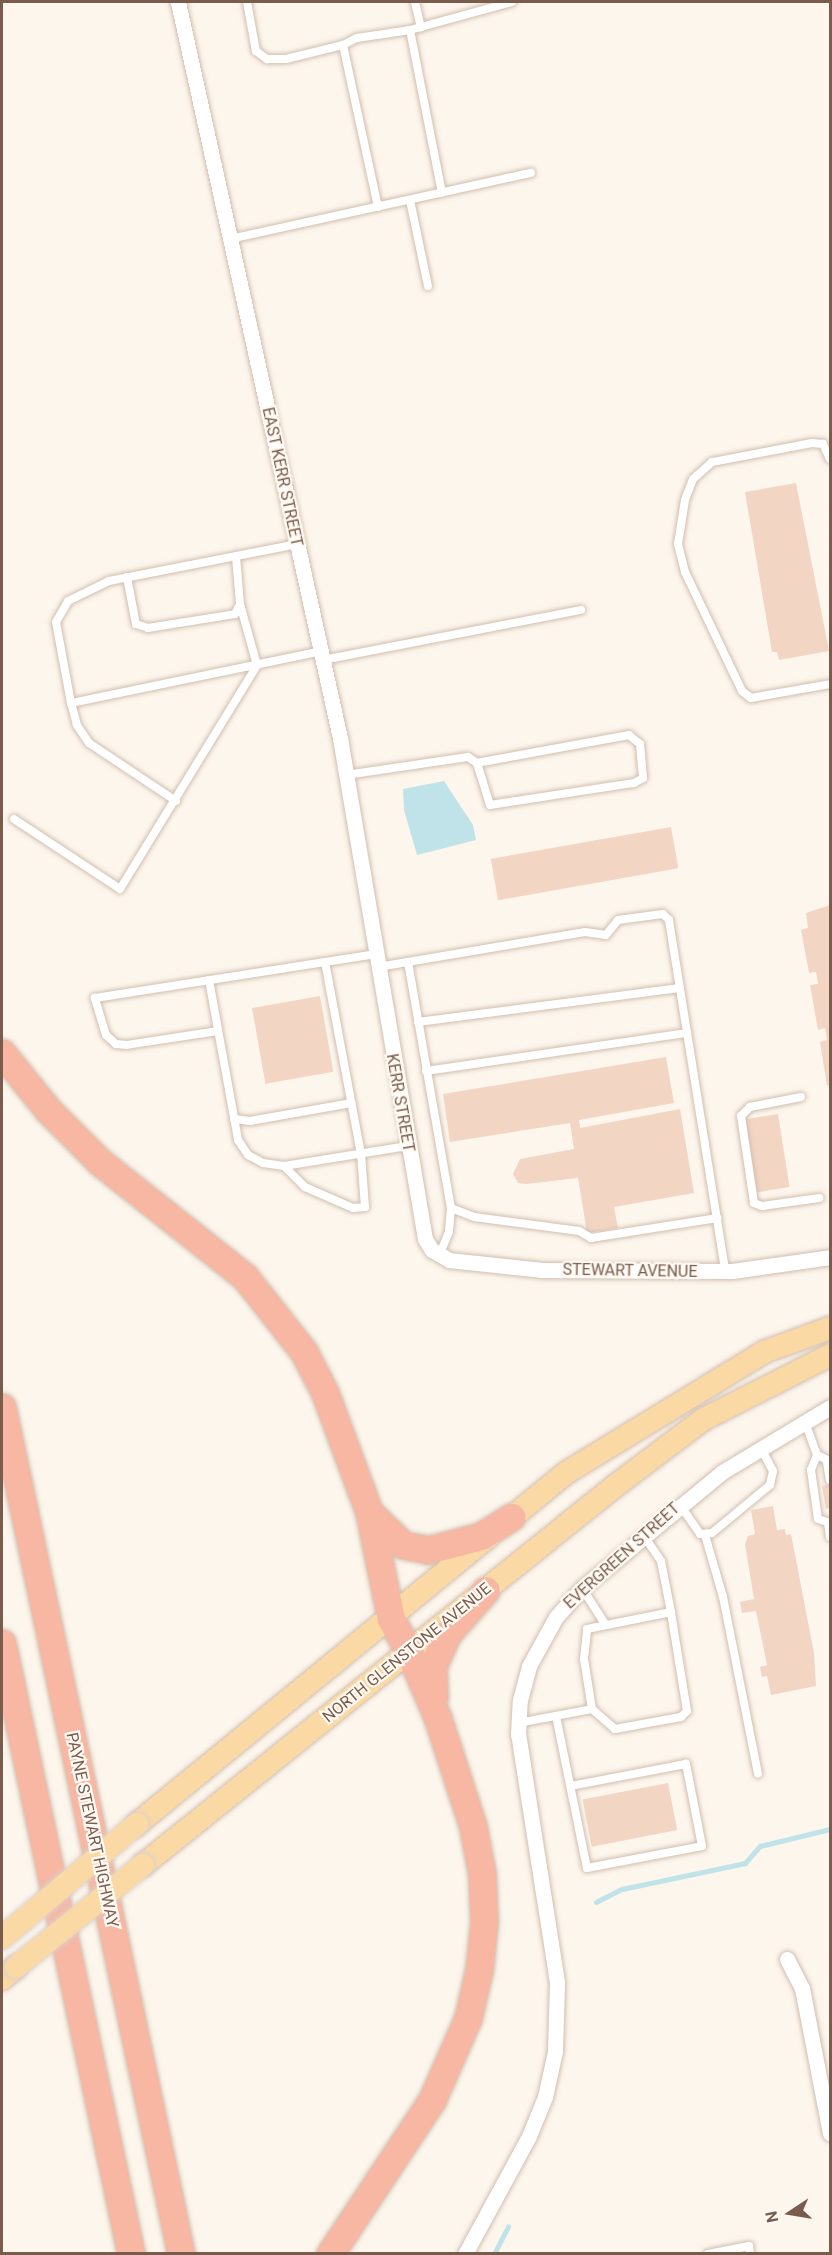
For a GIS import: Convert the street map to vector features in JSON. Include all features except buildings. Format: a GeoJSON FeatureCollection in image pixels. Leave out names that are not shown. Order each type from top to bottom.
{"type":"FeatureCollection","features":[{"type":"Feature","properties":{"kind":"highway"},"geometry":{"type":"LineString","coordinates":[[2,1053],[48,1110],[100,1162],[227,1260],[278,1313],[304,1352],[325,1393],[369,1512],[391,1619],[409,1651],[438,1719],[478,1850],[484,1898],[479,1970],[459,2042],[432,2100],[330,2253]]}},
{"type":"Feature","properties":{"kind":"highway","name":"PAYNE STEWART HIGHWAY"},"geometry":{"type":"LineString","coordinates":[[2,1407],[181,2253]]}},
{"type":"Feature","properties":{"kind":"highway"},"geometry":{"type":"LineString","coordinates":[[369,1512],[402,1545],[428,1550],[481,1536],[512,1517]]}},
{"type":"Feature","properties":{"kind":"highway"},"geometry":{"type":"LineString","coordinates":[[438,1719],[433,1665],[448,1633],[486,1590]]}},
{"type":"Feature","properties":{"kind":"highway"},"geometry":{"type":"LineString","coordinates":[[2,1643],[131,2253]]}},
{"type":"Feature","properties":{"kind":"main road"},"geometry":{"type":"LineString","coordinates":[[2,1938],[137,1824],[391,1619],[566,1473],[764,1352],[831,1328]]}},
{"type":"Feature","properties":{"kind":"main road","name":"NORTH GLENSTONE AVENUE"},"geometry":{"type":"LineString","coordinates":[[9,1973],[409,1651],[704,1419],[831,1355]]}},
{"type":"Feature","properties":{"kind":"street","name":"EAST KERR STREET"},"geometry":{"type":"LineString","coordinates":[[178,2],[322,656],[346,775],[376,961]]}},
{"type":"Feature","properties":{"kind":"street","name":"KERR STREET"},"geometry":{"type":"LineString","coordinates":[[376,961],[423,1234],[435,1252]]}},
{"type":"Feature","properties":{"kind":"street","name":"STEWART AVENUE"},"geometry":{"type":"LineString","coordinates":[[435,1252],[449,1260],[510,1269],[725,1272],[831,1257]]}},
{"type":"Feature","properties":{"kind":"street","name":"EVERGREEN STREET"},"geometry":{"type":"LineString","coordinates":[[465,2253],[529,2136],[551,2074],[558,2005],[518,1723],[523,1683],[536,1649],[556,1617],[582,1588],[680,1504],[760,1446],[831,1407]]}},
{"type":"Feature","properties":{"kind":"street"},"geometry":{"type":"LineString","coordinates":[[787,1959],[806,2004],[831,2133]]}},
{"type":"Feature","properties":{"kind":"lane"},"geometry":{"type":"LineString","coordinates":[[247,2],[256,51],[267,59],[286,59],[343,45],[357,38],[410,30],[512,2]]}},
{"type":"Feature","properties":{"kind":"lane"},"geometry":{"type":"LineString","coordinates":[[415,2],[421,27]]}},
{"type":"Feature","properties":{"kind":"lane"},"geometry":{"type":"LineString","coordinates":[[410,30],[442,193]]}},
{"type":"Feature","properties":{"kind":"lane"},"geometry":{"type":"LineString","coordinates":[[343,45],[378,207]]}},
{"type":"Feature","properties":{"kind":"lane"},"geometry":{"type":"LineString","coordinates":[[230,239],[531,173]]}},
{"type":"Feature","properties":{"kind":"lane"},"geometry":{"type":"LineString","coordinates":[[410,200],[428,286]]}},
{"type":"Feature","properties":{"kind":"lane"},"geometry":{"type":"LineString","coordinates":[[831,459],[823,444],[812,443],[712,462],[693,479],[678,526],[685,573],[742,691],[751,698],[831,684]]}},
{"type":"Feature","properties":{"kind":"lane"},"geometry":{"type":"LineString","coordinates":[[176,801],[89,744],[77,725],[71,703],[56,622],[68,601],[88,589],[127,577],[297,544]]}},
{"type":"Feature","properties":{"kind":"lane"},"geometry":{"type":"LineString","coordinates":[[14,819],[120,889],[176,801],[257,665],[240,604],[236,556]]}},
{"type":"Feature","properties":{"kind":"lane"},"geometry":{"type":"LineString","coordinates":[[127,577],[136,624],[148,628],[235,614],[240,604]]}},
{"type":"Feature","properties":{"kind":"lane"},"geometry":{"type":"LineString","coordinates":[[71,703],[257,665],[322,656],[581,610]]}},
{"type":"Feature","properties":{"kind":"lane"},"geometry":{"type":"LineString","coordinates":[[346,775],[468,757],[477,763],[490,805],[622,785],[643,778],[640,744],[629,735],[477,763]]}},
{"type":"Feature","properties":{"kind":"lane"},"geometry":{"type":"LineString","coordinates":[[218,1031],[127,1046],[116,1044],[106,1035],[95,1008],[94,998],[325,962],[408,962],[585,932],[606,935],[618,920],[658,913],[669,920],[725,1272]]}},
{"type":"Feature","properties":{"kind":"lane"},"geometry":{"type":"LineString","coordinates":[[284,1166],[305,1187],[353,1208],[365,1207],[361,1154],[325,962]]}},
{"type":"Feature","properties":{"kind":"lane"},"geometry":{"type":"LineString","coordinates":[[408,962],[451,1208],[449,1232],[435,1252]]}},
{"type":"Feature","properties":{"kind":"lane"},"geometry":{"type":"LineString","coordinates":[[209,980],[238,1140],[248,1155],[263,1163],[284,1166],[407,1146]]}},
{"type":"Feature","properties":{"kind":"lane"},"geometry":{"type":"LineString","coordinates":[[418,1022],[680,988]]}},
{"type":"Feature","properties":{"kind":"lane"},"geometry":{"type":"LineString","coordinates":[[426,1071],[687,1033]]}},
{"type":"Feature","properties":{"kind":"lane"},"geometry":{"type":"LineString","coordinates":[[801,1097],[750,1107],[741,1116],[754,1203],[762,1206],[819,1198]]}},
{"type":"Feature","properties":{"kind":"lane"},"geometry":{"type":"LineString","coordinates":[[234,1119],[250,1121],[351,1103]]}},
{"type":"Feature","properties":{"kind":"lane"},"geometry":{"type":"LineString","coordinates":[[451,1208],[474,1217],[579,1231],[591,1238],[717,1218]]}},
{"type":"Feature","properties":{"kind":"lane"},"geometry":{"type":"LineString","coordinates":[[804,1420],[817,1455],[829,1462],[831,1480]]}},
{"type":"Feature","properties":{"kind":"lane"},"geometry":{"type":"LineString","coordinates":[[705,1535],[770,1485],[773,1471],[760,1446]]}},
{"type":"Feature","properties":{"kind":"lane"},"geometry":{"type":"LineString","coordinates":[[817,1455],[811,1464],[811,1479],[818,1519],[829,1523],[831,1537]]}},
{"type":"Feature","properties":{"kind":"lane"},"geometry":{"type":"LineString","coordinates":[[680,1504],[700,1534],[705,1535]]}},
{"type":"Feature","properties":{"kind":"lane"},"geometry":{"type":"LineString","coordinates":[[705,1535],[723,1597],[758,1774]]}},
{"type":"Feature","properties":{"kind":"lane"},"geometry":{"type":"LineString","coordinates":[[644,1536],[661,1561],[671,1612],[687,1711],[681,1717],[615,1729],[592,1709],[584,1659],[587,1629],[671,1612]]}},
{"type":"Feature","properties":{"kind":"lane"},"geometry":{"type":"LineString","coordinates":[[582,1588],[605,1624]]}},
{"type":"Feature","properties":{"kind":"lane"},"geometry":{"type":"LineString","coordinates":[[518,1723],[592,1709]]}},
{"type":"Feature","properties":{"kind":"lane"},"geometry":{"type":"LineString","coordinates":[[556,1716],[587,1868],[702,1846],[686,1764],[572,1786]]}},
{"type":"Feature","properties":{"kind":"lane"},"geometry":{"type":"LineString","coordinates":[[708,2253],[748,2246],[750,2253]]}},
{"type":"Feature","properties":{"kind":"water"},"geometry":{"type":"Polygon","coordinates":[[[444,781],[473,825],[476,840],[417,855],[404,810],[403,789],[444,781]]]}},
{"type":"Feature","properties":{"kind":"waterway"},"geometry":{"type":"LineString","coordinates":[[596,1902],[622,1889],[745,1863],[760,1846],[830,1829]]}},
{"type":"Feature","properties":{"kind":"waterway"},"geometry":{"type":"LineString","coordinates":[[494,2254],[508,2226]]}}]}
